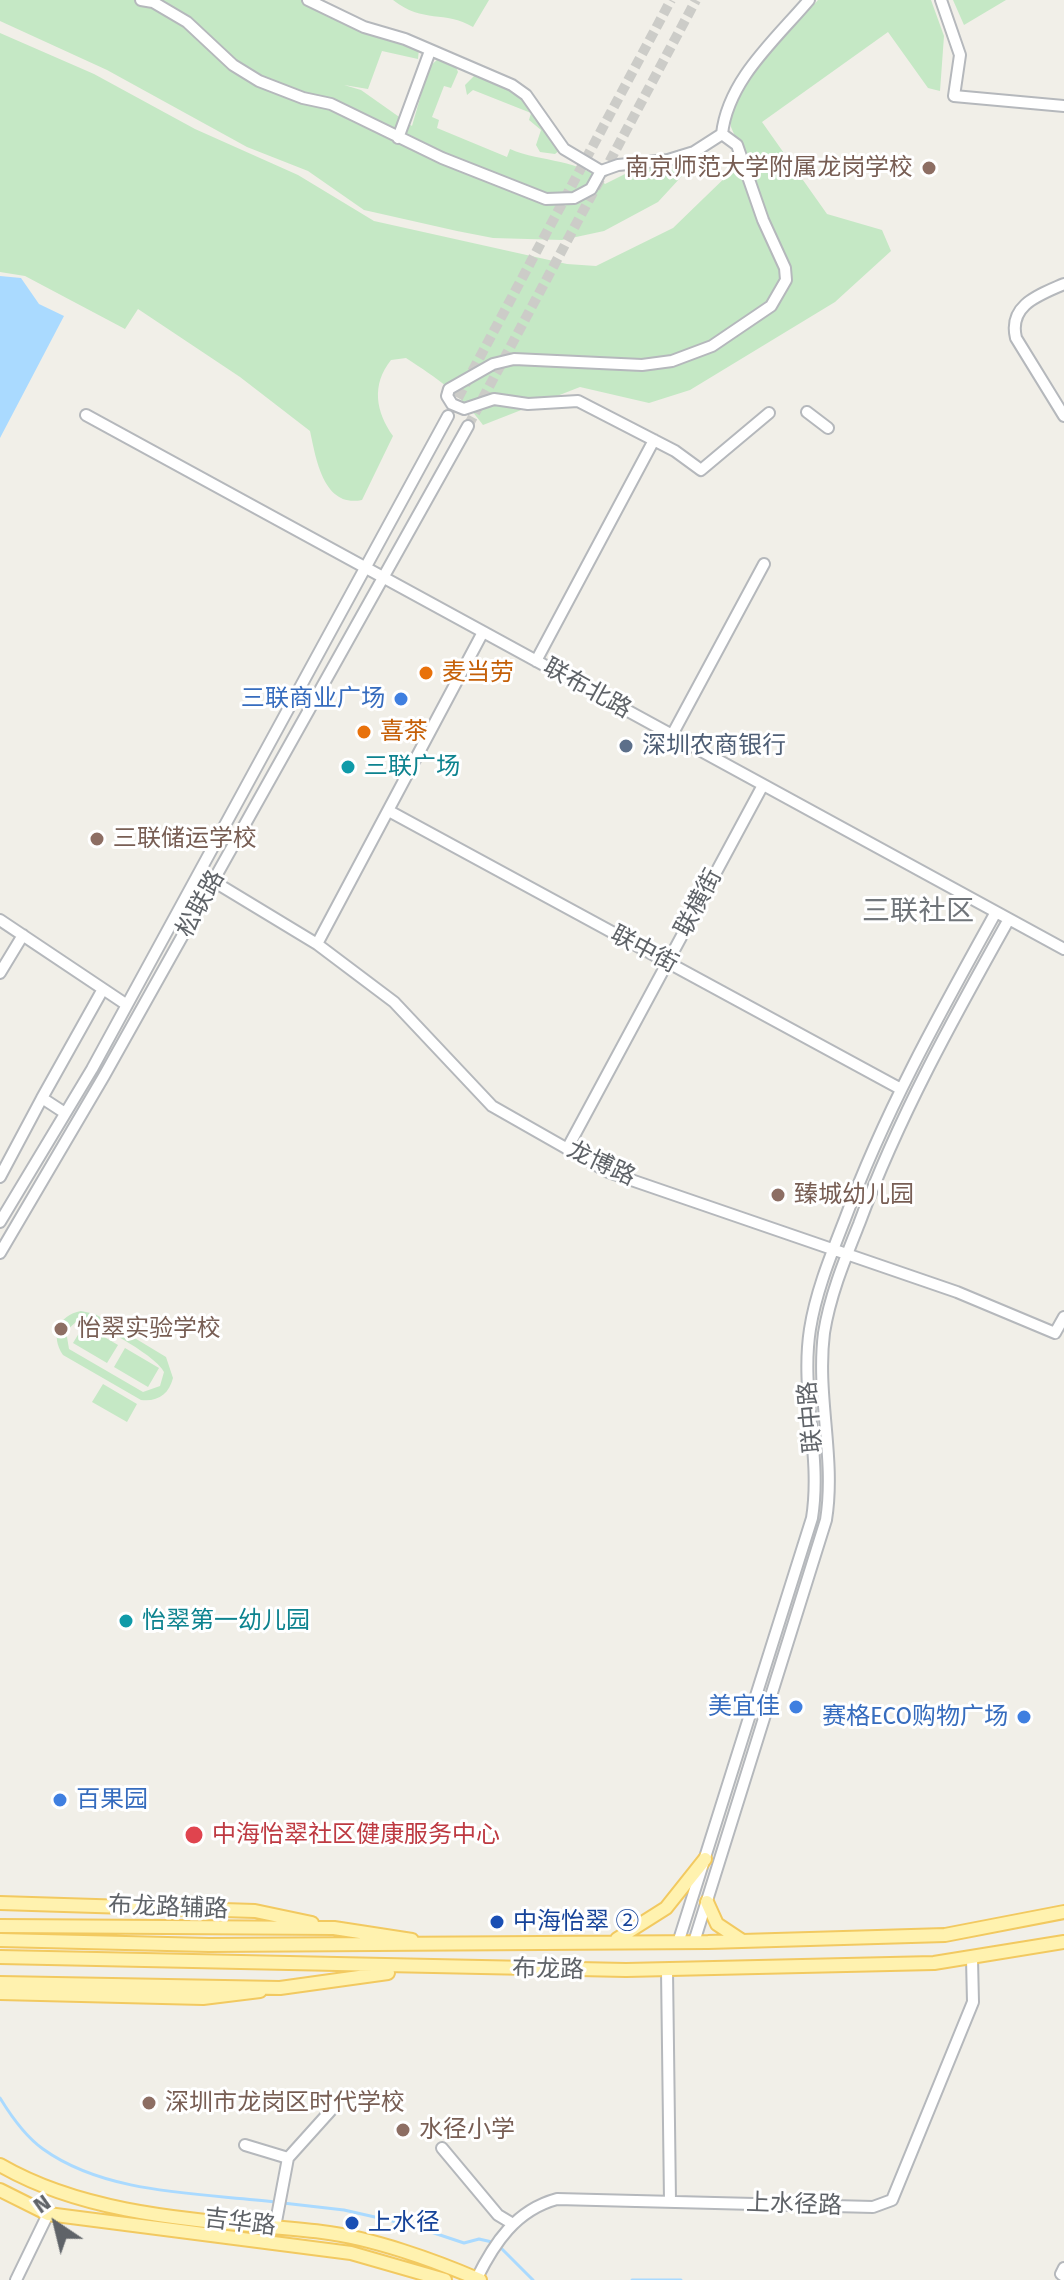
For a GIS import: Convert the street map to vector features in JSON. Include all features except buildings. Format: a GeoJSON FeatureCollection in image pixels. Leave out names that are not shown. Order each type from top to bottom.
{"type":"FeatureCollection","features":[{"type":"Feature","properties":{"kind":"main road"},"geometry":{"type":"LineString","coordinates":[[612,1941],[666,1908],[705,1859]]}},
{"type":"Feature","properties":{"kind":"main road"},"geometry":{"type":"LineString","coordinates":[[707,1902],[723,1930],[744,1941]]}},
{"type":"Feature","properties":{"kind":"main road","name":"布龙路辅路"},"geometry":{"type":"LineString","coordinates":[[0,1903],[255,1911],[334,1928]]}},
{"type":"Feature","properties":{"kind":"main road","name":"布龙路"},"geometry":{"type":"LineString","coordinates":[[0,1940],[435,1946],[612,1941],[678,1943],[945,1935],[1064,1912]]}},
{"type":"Feature","properties":{"kind":"main road"},"geometry":{"type":"LineString","coordinates":[[0,1926],[334,1928],[379,1933],[435,1946]]}},
{"type":"Feature","properties":{"kind":"main road","name":"布龙路"},"geometry":{"type":"LineString","coordinates":[[0,1957],[415,1968],[667,1970],[911,1964],[972,1959],[1064,1942]]}},
{"type":"Feature","properties":{"kind":"main road"},"geometry":{"type":"LineString","coordinates":[[0,1993],[203,1998],[415,1968]]}},
{"type":"Feature","properties":{"kind":"main road"},"geometry":{"type":"LineString","coordinates":[[0,1983],[280,1988]]}},
{"type":"Feature","properties":{"kind":"main road","name":"吉华路"},"geometry":{"type":"LineString","coordinates":[[0,2165],[53,2191],[90,2202],[324,2232],[399,2251],[478,2280]]}},
{"type":"Feature","properties":{"kind":"main road","name":"吉华路"},"geometry":{"type":"LineString","coordinates":[[0,2190],[48,2214],[351,2253],[445,2280]]}},
{"type":"Feature","properties":{"kind":"street"},"geometry":{"type":"LineString","coordinates":[[141,0],[153,2],[187,22],[233,65],[259,81],[303,98],[331,104],[398,138],[546,199],[583,194],[597,181],[601,171],[618,165],[668,160],[694,152],[722,134]]}},
{"type":"Feature","properties":{"kind":"street"},"geometry":{"type":"LineString","coordinates":[[308,0],[364,27],[405,39],[519,89],[564,149],[601,171]]}},
{"type":"Feature","properties":{"kind":"street"},"geometry":{"type":"LineString","coordinates":[[722,134],[725,107],[809,0]]}},
{"type":"Feature","properties":{"kind":"street"},"geometry":{"type":"LineString","coordinates":[[941,0],[960,55],[954,96],[1064,106]]}},
{"type":"Feature","properties":{"kind":"street"},"geometry":{"type":"LineString","coordinates":[[398,138],[430,51]]}},
{"type":"Feature","properties":{"kind":"street"},"geometry":{"type":"LineString","coordinates":[[722,134],[737,145],[763,220],[785,268],[786,280],[771,306],[712,346],[672,361],[642,365],[514,359],[476,373],[449,389],[447,396],[452,404],[464,409],[494,399],[528,404],[578,401],[675,451],[695,469],[706,469],[769,413]]}},
{"type":"Feature","properties":{"kind":"street"},"geometry":{"type":"LineString","coordinates":[[1064,284],[1032,299],[1019,310],[1013,328],[1016,338],[1064,416]]}},
{"type":"Feature","properties":{"kind":"street"},"geometry":{"type":"LineString","coordinates":[[807,412],[828,428]]}},
{"type":"Feature","properties":{"kind":"street","name":"联布北路"},"geometry":{"type":"LineString","coordinates":[[86,415],[1064,949]]}},
{"type":"Feature","properties":{"kind":"street","name":"松联路"},"geometry":{"type":"LineString","coordinates":[[0,1222],[127,1005],[448,416]]}},
{"type":"Feature","properties":{"kind":"street","name":"松联路"},"geometry":{"type":"LineString","coordinates":[[0,1253],[468,426]]}},
{"type":"Feature","properties":{"kind":"street"},"geometry":{"type":"LineString","coordinates":[[536,661],[654,440]]}},
{"type":"Feature","properties":{"kind":"street"},"geometry":{"type":"LineString","coordinates":[[672,735],[764,564]]}},
{"type":"Feature","properties":{"kind":"street"},"geometry":{"type":"LineString","coordinates":[[317,944],[483,632]]}},
{"type":"Feature","properties":{"kind":"street","name":"联横街"},"geometry":{"type":"LineString","coordinates":[[567,1149],[763,785]]}},
{"type":"Feature","properties":{"kind":"street","name":"联中街"},"geometry":{"type":"LineString","coordinates":[[389,811],[899,1088]]}},
{"type":"Feature","properties":{"kind":"street","name":"龙博路"},"geometry":{"type":"LineString","coordinates":[[213,881],[317,944],[406,1013],[483,1099],[608,1172],[987,1303],[1055,1333],[1064,1317]]}},
{"type":"Feature","properties":{"kind":"street","name":"联中路"},"geometry":{"type":"LineString","coordinates":[[678,1943],[812,1518],[815,1471],[807,1396],[807,1351],[820,1285],[899,1088],[996,912]]}},
{"type":"Feature","properties":{"kind":"street","name":"联中路"},"geometry":{"type":"LineString","coordinates":[[694,1942],[826,1520],[830,1471],[821,1395],[822,1352],[829,1310],[847,1254],[889,1147],[923,1073],[1009,919]]}},
{"type":"Feature","properties":{"kind":"street"},"geometry":{"type":"LineString","coordinates":[[0,920],[127,1005]]}},
{"type":"Feature","properties":{"kind":"street"},"geometry":{"type":"LineString","coordinates":[[0,973],[23,935]]}},
{"type":"Feature","properties":{"kind":"street"},"geometry":{"type":"LineString","coordinates":[[0,1177],[103,989]]}},
{"type":"Feature","properties":{"kind":"street"},"geometry":{"type":"LineString","coordinates":[[42,1098],[65,1113]]}},
{"type":"Feature","properties":{"kind":"street","name":"上水径路"},"geometry":{"type":"LineString","coordinates":[[478,2280],[484,2263],[510,2226],[526,2211],[557,2199],[873,2207],[892,2200],[904,2178],[973,2002],[972,1959]]}},
{"type":"Feature","properties":{"kind":"street"},"geometry":{"type":"LineString","coordinates":[[667,1970],[670,2201]]}},
{"type":"Feature","properties":{"kind":"street"},"geometry":{"type":"LineString","coordinates":[[275,2227],[288,2158],[333,2108]]}},
{"type":"Feature","properties":{"kind":"street"},"geometry":{"type":"LineString","coordinates":[[245,2145],[288,2158]]}},
{"type":"Feature","properties":{"kind":"street"},"geometry":{"type":"LineString","coordinates":[[442,2148],[510,2226]]}},
{"type":"Feature","properties":{"kind":"street"},"geometry":{"type":"LineString","coordinates":[[17,2279],[48,2214]]}},
{"type":"Feature","properties":{"kind":"street"},"geometry":{"type":"LineString","coordinates":[[1064,2268],[1061,2274],[1064,2276]]}},
{"type":"Feature","properties":{"kind":"green space"},"geometry":{"type":"Polygon","coordinates":[[[0,0],[304,0],[369,32],[419,49],[418,59],[382,51],[368,89],[344,85],[361,90],[412,126],[429,67],[438,59],[455,65],[458,72],[451,88],[444,86],[432,117],[439,120],[437,128],[507,157],[510,149],[573,165],[605,184],[631,171],[693,164],[658,202],[604,231],[562,240],[493,238],[364,210],[308,171],[247,147],[107,70],[0,21],[0,0]]]}},
{"type":"Feature","properties":{"kind":"green space"},"geometry":{"type":"Polygon","coordinates":[[[393,0],[489,0],[473,27],[453,19],[414,12],[393,0]]]}},
{"type":"Feature","properties":{"kind":"green space"},"geometry":{"type":"Polygon","coordinates":[[[818,0],[931,0],[944,36],[940,91],[928,88],[888,32],[762,122],[827,214],[882,230],[891,251],[835,302],[690,390],[649,403],[580,387],[483,425],[457,396],[428,373],[406,358],[391,360],[380,379],[378,398],[383,418],[393,436],[362,500],[349,500],[330,489],[319,467],[310,431],[240,377],[138,309],[125,329],[25,276],[0,272],[0,33],[94,74],[195,129],[298,175],[374,221],[567,264],[596,266],[673,228],[736,167],[758,208],[765,206],[731,127],[733,111],[739,94],[763,59],[818,0]]]}},
{"type":"Feature","properties":{"kind":"green space"},"geometry":{"type":"Polygon","coordinates":[[[953,0],[1006,0],[964,25],[953,0]]]}},
{"type":"Feature","properties":{"kind":"green space"},"geometry":{"type":"Polygon","coordinates":[[[475,75],[521,94],[560,150],[555,154],[540,152],[536,145],[541,130],[529,120],[531,113],[473,90],[467,95],[465,85],[475,75]]]}},
{"type":"Feature","properties":{"kind":"green space"},"geometry":{"type":"Polygon","coordinates":[[[73,1313],[95,1314],[166,1357],[173,1378],[166,1393],[153,1400],[141,1400],[63,1355],[57,1341],[58,1327],[73,1313]],[[77,1321],[66,1331],[69,1349],[143,1392],[160,1386],[164,1372],[150,1357],[110,1332],[77,1321]]]}},
{"type":"Feature","properties":{"kind":"green space"},"geometry":{"type":"Polygon","coordinates":[[[84,1325],[118,1345],[107,1363],[73,1343],[84,1325]]]}},
{"type":"Feature","properties":{"kind":"green space"},"geometry":{"type":"Polygon","coordinates":[[[125,1348],[159,1368],[148,1387],[114,1367],[125,1348]]]}},
{"type":"Feature","properties":{"kind":"green space"},"geometry":{"type":"Polygon","coordinates":[[[103,1384],[137,1404],[127,1422],[92,1402],[103,1384]]]}},
{"type":"Feature","properties":{"kind":"water"},"geometry":{"type":"Polygon","coordinates":[[[0,276],[21,278],[39,304],[64,316],[0,438],[0,276]]]}},
{"type":"Feature","properties":{"kind":"waterway"},"geometry":{"type":"LineString","coordinates":[[0,2098],[19,2126],[43,2149],[68,2164],[96,2175],[155,2189],[275,2202]]}},
{"type":"Feature","properties":{"kind":"waterway"},"geometry":{"type":"LineString","coordinates":[[283,2203],[344,2210],[410,2225],[464,2243],[479,2239],[492,2242]]}},
{"type":"Feature","properties":{"kind":"waterway"},"geometry":{"type":"LineString","coordinates":[[499,2246],[533,2280]]}},
{"type":"Feature","properties":{"kind":"waterway"},"geometry":{"type":"LineString","coordinates":[[632,2280],[681,2280]]}},
{"type":"Feature","properties":{"kind":"tunnel"},"geometry":{"type":"LineString","coordinates":[[451,411],[671,0]]}},
{"type":"Feature","properties":{"kind":"tunnel"},"geometry":{"type":"LineString","coordinates":[[468,426],[696,0]]}},
{"type":"Feature","properties":{"kind":"place","name":"南京师范大学附属龙岗学校"},"geometry":{"type":"Point","coordinates":[929,168]}},
{"type":"Feature","properties":{"kind":"place","name":"麦当劳"},"geometry":{"type":"Point","coordinates":[426,673]}},
{"type":"Feature","properties":{"kind":"place","name":"三联商业广场"},"geometry":{"type":"Point","coordinates":[401,699]}},
{"type":"Feature","properties":{"kind":"place","name":"喜茶"},"geometry":{"type":"Point","coordinates":[364,732]}},
{"type":"Feature","properties":{"kind":"place","name":"深圳农商银行"},"geometry":{"type":"Point","coordinates":[626,746]}},
{"type":"Feature","properties":{"kind":"place","name":"三联广场"},"geometry":{"type":"Point","coordinates":[348,767]}},
{"type":"Feature","properties":{"kind":"place","name":"三联储运学校"},"geometry":{"type":"Point","coordinates":[97,839]}},
{"type":"Feature","properties":{"kind":"place","name":"臻城幼儿园"},"geometry":{"type":"Point","coordinates":[778,1195]}},
{"type":"Feature","properties":{"kind":"place","name":"怡翠实验学校"},"geometry":{"type":"Point","coordinates":[61,1329]}},
{"type":"Feature","properties":{"kind":"place","name":"怡翠第一幼儿园"},"geometry":{"type":"Point","coordinates":[126,1621]}},
{"type":"Feature","properties":{"kind":"place","name":"美宜佳"},"geometry":{"type":"Point","coordinates":[796,1707]}},
{"type":"Feature","properties":{"kind":"place","name":"赛格ECO购物广场"},"geometry":{"type":"Point","coordinates":[1024,1717]}},
{"type":"Feature","properties":{"kind":"place","name":"百果园"},"geometry":{"type":"Point","coordinates":[60,1800]}},
{"type":"Feature","properties":{"kind":"place","name":"中海怡翠社区健康服务中心"},"geometry":{"type":"Point","coordinates":[194,1835]}},
{"type":"Feature","properties":{"kind":"place","name":"中海怡翠 ②"},"geometry":{"type":"Point","coordinates":[497,1922]}},
{"type":"Feature","properties":{"kind":"place","name":"深圳市龙岗区时代学校"},"geometry":{"type":"Point","coordinates":[149,2103]}},
{"type":"Feature","properties":{"kind":"place","name":"水径小学"},"geometry":{"type":"Point","coordinates":[403,2130]}},
{"type":"Feature","properties":{"kind":"place","name":"上水径"},"geometry":{"type":"Point","coordinates":[352,2223]}},
{"type":"Feature","properties":{"kind":"district","name":"三联社区"},"geometry":{"type":"Point","coordinates":[918,912]}}]}
